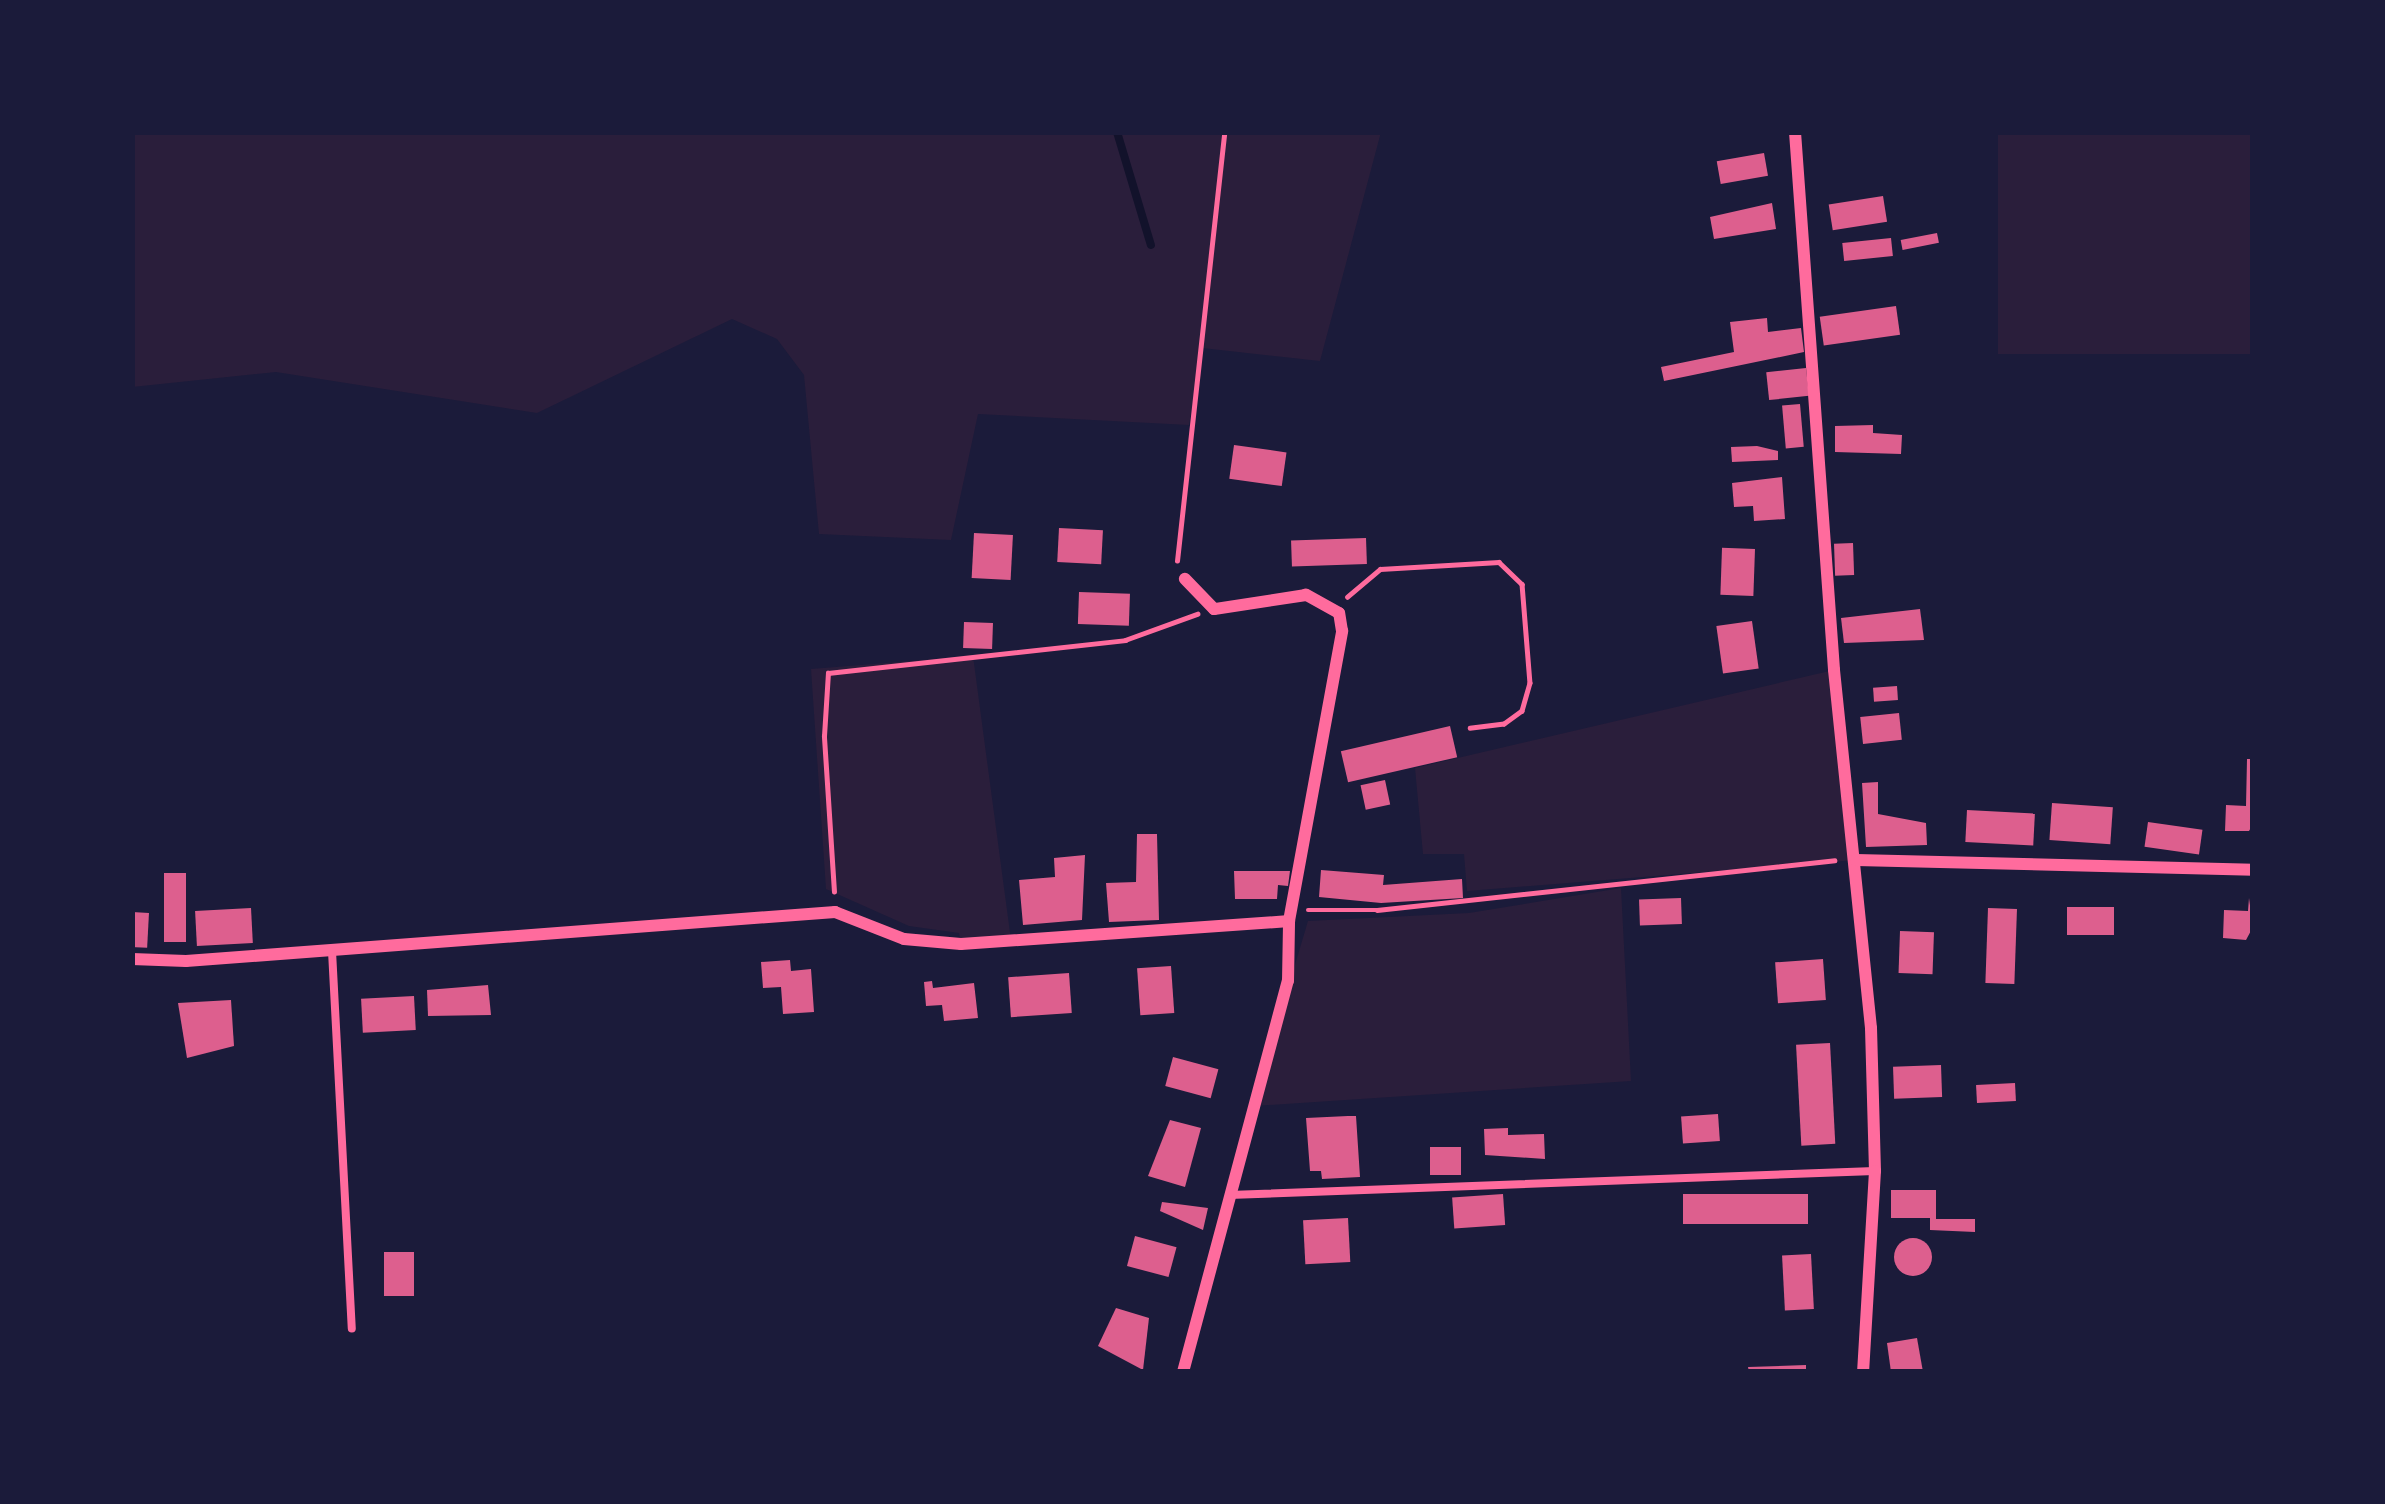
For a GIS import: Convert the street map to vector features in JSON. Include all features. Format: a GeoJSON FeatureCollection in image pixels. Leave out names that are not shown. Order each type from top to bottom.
{"type":"FeatureCollection","features":[{"type":"Feature","properties":{"kind":"street"},"geometry":{"type":"LineString","coordinates":[[1795,132],[1856,860],[1875,1171],[1863,1372]]}},
{"type":"Feature","properties":{"kind":"street"},"geometry":{"type":"LineString","coordinates":[[1183,1372],[1288,981],[1290,918],[1342,631],[1333,608],[1306,595],[1214,608],[1185,579]]}},
{"type":"Feature","properties":{"kind":"street"},"geometry":{"type":"LineString","coordinates":[[1856,860],[2253,870]]}},
{"type":"Feature","properties":{"kind":"street"},"geometry":{"type":"LineString","coordinates":[[132,958],[332,949],[835,912],[904,939],[961,944],[1290,918]]}},
{"type":"Feature","properties":{"kind":"lane"},"geometry":{"type":"LineString","coordinates":[[332,949],[352,1328]]}},
{"type":"Feature","properties":{"kind":"lane"},"geometry":{"type":"LineString","coordinates":[[1229,1195],[1875,1171]]}},
{"type":"Feature","properties":{"kind":"path"},"geometry":{"type":"LineString","coordinates":[[1185,579],[1176,529],[1224,132]]}},
{"type":"Feature","properties":{"kind":"path"},"geometry":{"type":"LineString","coordinates":[[1333,608],[1380,568],[1499,562],[1522,584],[1530,683],[1522,711],[1504,724],[1471,728]]}},
{"type":"Feature","properties":{"kind":"path"},"geometry":{"type":"LineString","coordinates":[[835,912],[824,736],[829,674],[1125,640],[1214,608]]}},
{"type":"Feature","properties":{"kind":"path"},"geometry":{"type":"LineString","coordinates":[[1290,918],[1856,860]]}},
{"type":"Feature","properties":{"kind":"shaded area"},"geometry":{"type":"Polygon","coordinates":[[[132,132],[1381,132],[1320,361],[1202,348],[1189,425],[978,414],[951,540],[819,534],[804,375],[777,339],[732,319],[537,413],[276,372],[132,387],[132,132]]]}},
{"type":"Feature","properties":{"kind":"shaded area"},"geometry":{"type":"Polygon","coordinates":[[[1998,132],[2253,132],[2253,354],[1998,354],[1998,132]]]}},
{"type":"Feature","properties":{"kind":"shaded area"},"geometry":{"type":"Polygon","coordinates":[[[973,656],[1011,940],[961,944],[959,933],[909,926],[826,889],[811,669],[973,656]]]}},
{"type":"Feature","properties":{"kind":"shaded area"},"geometry":{"type":"Polygon","coordinates":[[[1834,670],[1856,860],[1467,891],[1464,854],[1423,854],[1415,768],[1834,670]]]}},
{"type":"Feature","properties":{"kind":"shaded area"},"geometry":{"type":"Polygon","coordinates":[[[1621,888],[1631,1081],[1253,1106],[1308,921],[1469,913],[1621,888]]]}},
{"type":"Feature","properties":{"kind":"building"},"geometry":{"type":"Polygon","coordinates":[[[1764,153],[1768,176],[1721,184],[1717,161],[1764,153]]]}},
{"type":"Feature","properties":{"kind":"building"},"geometry":{"type":"Polygon","coordinates":[[[1883,196],[1887,222],[1833,230],[1829,205],[1883,196]]]}},
{"type":"Feature","properties":{"kind":"building"},"geometry":{"type":"Polygon","coordinates":[[[1772,203],[1776,229],[1714,239],[1710,217],[1772,203]]]}},
{"type":"Feature","properties":{"kind":"building"},"geometry":{"type":"Polygon","coordinates":[[[1937,233],[1939,243],[1903,250],[1901,240],[1937,233]]]}},
{"type":"Feature","properties":{"kind":"building"},"geometry":{"type":"Polygon","coordinates":[[[1891,238],[1893,256],[1844,261],[1842,243],[1891,238]]]}},
{"type":"Feature","properties":{"kind":"building"},"geometry":{"type":"Polygon","coordinates":[[[1896,306],[1900,335],[1824,345],[1820,317],[1896,306]]]}},
{"type":"Feature","properties":{"kind":"building"},"geometry":{"type":"Polygon","coordinates":[[[1767,318],[1768,332],[1801,328],[1804,352],[1664,381],[1661,367],[1734,352],[1730,322],[1767,318]]]}},
{"type":"Feature","properties":{"kind":"building"},"geometry":{"type":"Polygon","coordinates":[[[1806,368],[1809,396],[1769,400],[1766,372],[1806,368]]]}},
{"type":"Feature","properties":{"kind":"building"},"geometry":{"type":"Polygon","coordinates":[[[1800,404],[1804,447],[1786,448],[1782,406],[1800,404]]]}},
{"type":"Feature","properties":{"kind":"building"},"geometry":{"type":"Polygon","coordinates":[[[1873,425],[1873,433],[1902,435],[1901,454],[1835,452],[1835,426],[1873,425]]]}},
{"type":"Feature","properties":{"kind":"building"},"geometry":{"type":"Polygon","coordinates":[[[1234,445],[1286,452],[1282,486],[1229,479],[1234,445]]]}},
{"type":"Feature","properties":{"kind":"building"},"geometry":{"type":"Polygon","coordinates":[[[1731,447],[1778,451],[1778,460],[1732,462],[1731,447]]]}},
{"type":"Feature","properties":{"kind":"building"},"geometry":{"type":"Polygon","coordinates":[[[1782,477],[1785,519],[1754,521],[1753,506],[1734,507],[1732,483],[1782,477]]]}},
{"type":"Feature","properties":{"kind":"building"},"geometry":{"type":"Polygon","coordinates":[[[1059,528],[1103,530],[1101,564],[1057,562],[1059,528]]]}},
{"type":"Feature","properties":{"kind":"building"},"geometry":{"type":"Polygon","coordinates":[[[974,533],[1013,535],[1011,580],[972,578],[974,533]]]}},
{"type":"Feature","properties":{"kind":"building"},"geometry":{"type":"Polygon","coordinates":[[[1366,538],[1367,564],[1292,567],[1291,541],[1366,538]]]}},
{"type":"Feature","properties":{"kind":"building"},"geometry":{"type":"Polygon","coordinates":[[[1853,543],[1854,575],[1835,576],[1834,544],[1853,543]]]}},
{"type":"Feature","properties":{"kind":"building"},"geometry":{"type":"Polygon","coordinates":[[[1722,548],[1755,549],[1753,596],[1720,595],[1722,548]]]}},
{"type":"Feature","properties":{"kind":"building"},"geometry":{"type":"Polygon","coordinates":[[[1079,592],[1130,594],[1129,626],[1078,624],[1079,592]]]}},
{"type":"Feature","properties":{"kind":"building"},"geometry":{"type":"Polygon","coordinates":[[[1920,609],[1924,640],[1844,643],[1841,618],[1920,609]]]}},
{"type":"Feature","properties":{"kind":"building"},"geometry":{"type":"Polygon","coordinates":[[[1752,621],[1759,669],[1723,674],[1716,626],[1752,621]]]}},
{"type":"Feature","properties":{"kind":"building"},"geometry":{"type":"Polygon","coordinates":[[[964,622],[993,623],[992,649],[963,648],[964,622]]]}},
{"type":"Feature","properties":{"kind":"building"},"geometry":{"type":"Polygon","coordinates":[[[1897,686],[1898,700],[1874,702],[1873,688],[1897,686]]]}},
{"type":"Feature","properties":{"kind":"building"},"geometry":{"type":"Polygon","coordinates":[[[1899,713],[1902,740],[1863,744],[1860,717],[1899,713]]]}},
{"type":"Feature","properties":{"kind":"building"},"geometry":{"type":"Polygon","coordinates":[[[1450,726],[1457,757],[1348,782],[1341,751],[1450,726]]]}},
{"type":"Feature","properties":{"kind":"building"},"geometry":{"type":"Polygon","coordinates":[[[2247,759],[2253,759],[2253,824],[2249,831],[2225,831],[2226,805],[2246,806],[2247,759]]]}},
{"type":"Feature","properties":{"kind":"building"},"geometry":{"type":"Polygon","coordinates":[[[1385,780],[1390,804],[1366,810],[1361,785],[1385,780]]]}},
{"type":"Feature","properties":{"kind":"building"},"geometry":{"type":"Polygon","coordinates":[[[1878,782],[1878,814],[1926,823],[1927,845],[1866,847],[1862,783],[1878,782]]]}},
{"type":"Feature","properties":{"kind":"building"},"geometry":{"type":"Polygon","coordinates":[[[2052,803],[2113,807],[2110,844],[2049,840],[2052,803]]]}},
{"type":"Feature","properties":{"kind":"building"},"geometry":{"type":"Polygon","coordinates":[[[1967,810],[2035,814],[2033,846],[1965,842],[1967,810]]]}},
{"type":"Feature","properties":{"kind":"building"},"geometry":{"type":"Polygon","coordinates":[[[2148,822],[2202,830],[2199,854],[2145,847],[2148,822]]]}},
{"type":"Feature","properties":{"kind":"building"},"geometry":{"type":"Polygon","coordinates":[[[1137,834],[1157,834],[1159,920],[1109,922],[1106,883],[1136,882],[1137,834]]]}},
{"type":"Feature","properties":{"kind":"building"},"geometry":{"type":"Polygon","coordinates":[[[1085,855],[1082,920],[1023,925],[1019,880],[1055,877],[1054,858],[1085,855]]]}},
{"type":"Feature","properties":{"kind":"building"},"geometry":{"type":"Polygon","coordinates":[[[1321,870],[1384,875],[1383,885],[1462,879],[1463,898],[1381,903],[1319,897],[1321,870]]]}},
{"type":"Feature","properties":{"kind":"building"},"geometry":{"type":"Polygon","coordinates":[[[1234,871],[1290,871],[1288,886],[1278,885],[1277,899],[1235,899],[1234,871]]]}},
{"type":"Feature","properties":{"kind":"building"},"geometry":{"type":"Polygon","coordinates":[[[164,873],[186,873],[186,942],[164,942],[164,873]]]}},
{"type":"Feature","properties":{"kind":"building"},"geometry":{"type":"Polygon","coordinates":[[[1681,898],[1682,924],[1640,925],[1639,899],[1681,898]]]}},
{"type":"Feature","properties":{"kind":"building"},"geometry":{"type":"Polygon","coordinates":[[[2249,898],[2253,927],[2246,940],[2223,938],[2224,910],[2248,911],[2249,898]]]}},
{"type":"Feature","properties":{"kind":"building"},"geometry":{"type":"Polygon","coordinates":[[[2067,907],[2114,907],[2114,935],[2067,935],[2067,907]]]}},
{"type":"Feature","properties":{"kind":"building"},"geometry":{"type":"Polygon","coordinates":[[[251,908],[253,943],[197,946],[195,911],[251,908]]]}},
{"type":"Feature","properties":{"kind":"building"},"geometry":{"type":"Polygon","coordinates":[[[1988,908],[2017,909],[2014,984],[1985,983],[1988,908]]]}},
{"type":"Feature","properties":{"kind":"building"},"geometry":{"type":"Polygon","coordinates":[[[132,912],[149,913],[147,948],[132,947],[132,912]]]}},
{"type":"Feature","properties":{"kind":"building"},"geometry":{"type":"Polygon","coordinates":[[[1900,931],[1934,932],[1933,974],[1899,973],[1900,931]]]}},
{"type":"Feature","properties":{"kind":"building"},"geometry":{"type":"Polygon","coordinates":[[[1823,959],[1826,1000],[1778,1003],[1775,962],[1823,959]]]}},
{"type":"Feature","properties":{"kind":"building"},"geometry":{"type":"Polygon","coordinates":[[[790,960],[791,971],[811,969],[814,1012],[783,1014],[781,987],[763,988],[761,962],[790,960]]]}},
{"type":"Feature","properties":{"kind":"building"},"geometry":{"type":"Polygon","coordinates":[[[1171,966],[1174,1013],[1140,1015],[1137,968],[1171,966]]]}},
{"type":"Feature","properties":{"kind":"building"},"geometry":{"type":"Polygon","coordinates":[[[1069,973],[1072,1013],[1011,1017],[1008,977],[1069,973]]]}},
{"type":"Feature","properties":{"kind":"building"},"geometry":{"type":"Polygon","coordinates":[[[932,981],[933,988],[974,983],[978,1018],[944,1021],[942,1005],[926,1006],[924,982],[932,981]]]}},
{"type":"Feature","properties":{"kind":"building"},"geometry":{"type":"Polygon","coordinates":[[[488,985],[491,1015],[428,1016],[427,990],[488,985]]]}},
{"type":"Feature","properties":{"kind":"building"},"geometry":{"type":"Polygon","coordinates":[[[414,996],[416,1030],[363,1033],[361,999],[414,996]]]}},
{"type":"Feature","properties":{"kind":"building"},"geometry":{"type":"Polygon","coordinates":[[[231,1000],[234,1046],[187,1058],[178,1003],[231,1000]]]}},
{"type":"Feature","properties":{"kind":"building"},"geometry":{"type":"Polygon","coordinates":[[[1830,1043],[1835,1144],[1801,1146],[1796,1045],[1830,1043]]]}},
{"type":"Feature","properties":{"kind":"building"},"geometry":{"type":"Polygon","coordinates":[[[1173,1057],[1218,1069],[1211,1098],[1165,1086],[1173,1057]]]}},
{"type":"Feature","properties":{"kind":"building"},"geometry":{"type":"Polygon","coordinates":[[[1941,1065],[1942,1097],[1894,1099],[1893,1067],[1941,1065]]]}},
{"type":"Feature","properties":{"kind":"building"},"geometry":{"type":"Polygon","coordinates":[[[2015,1083],[2016,1101],[1977,1103],[1976,1085],[2015,1083]]]}},
{"type":"Feature","properties":{"kind":"building"},"geometry":{"type":"Polygon","coordinates":[[[1718,1114],[1720,1141],[1683,1144],[1681,1117],[1718,1114]]]}},
{"type":"Feature","properties":{"kind":"building"},"geometry":{"type":"Polygon","coordinates":[[[1356,1116],[1360,1177],[1322,1179],[1321,1171],[1310,1171],[1306,1118],[1356,1116]]]}},
{"type":"Feature","properties":{"kind":"building"},"geometry":{"type":"Polygon","coordinates":[[[1170,1120],[1201,1128],[1185,1187],[1148,1176],[1170,1120]]]}},
{"type":"Feature","properties":{"kind":"building"},"geometry":{"type":"Polygon","coordinates":[[[1508,1128],[1508,1135],[1544,1134],[1545,1159],[1485,1155],[1484,1129],[1508,1128]]]}},
{"type":"Feature","properties":{"kind":"building"},"geometry":{"type":"Polygon","coordinates":[[[1430,1147],[1461,1147],[1461,1175],[1430,1175],[1430,1147]]]}},
{"type":"Feature","properties":{"kind":"building"},"geometry":{"type":"Polygon","coordinates":[[[1891,1190],[1936,1190],[1936,1219],[1975,1219],[1975,1232],[1930,1230],[1930,1218],[1891,1218],[1891,1190]]]}},
{"type":"Feature","properties":{"kind":"building"},"geometry":{"type":"Polygon","coordinates":[[[1503,1194],[1505,1225],[1454,1228],[1452,1198],[1503,1194]]]}},
{"type":"Feature","properties":{"kind":"building"},"geometry":{"type":"Polygon","coordinates":[[[1683,1194],[1808,1194],[1808,1224],[1683,1224],[1683,1194]]]}},
{"type":"Feature","properties":{"kind":"building"},"geometry":{"type":"Polygon","coordinates":[[[1162,1202],[1208,1208],[1203,1230],[1160,1211],[1162,1202]]]}},
{"type":"Feature","properties":{"kind":"building"},"geometry":{"type":"Polygon","coordinates":[[[1348,1218],[1350,1262],[1305,1264],[1303,1220],[1348,1218]]]}},
{"type":"Feature","properties":{"kind":"building"},"geometry":{"type":"Polygon","coordinates":[[[1135,1236],[1177,1247],[1169,1277],[1127,1266],[1135,1236]]]}},
{"type":"Feature","properties":{"kind":"building"},"geometry":{"type":"Polygon","coordinates":[[[1913,1238],[1926,1244],[1932,1257],[1926,1270],[1913,1276],[1900,1270],[1894,1257],[1900,1244],[1913,1238]]]}},
{"type":"Feature","properties":{"kind":"building"},"geometry":{"type":"Polygon","coordinates":[[[384,1252],[414,1252],[414,1296],[384,1296],[384,1252]]]}},
{"type":"Feature","properties":{"kind":"building"},"geometry":{"type":"Polygon","coordinates":[[[1811,1254],[1814,1309],[1785,1310],[1782,1256],[1811,1254]]]}},
{"type":"Feature","properties":{"kind":"building"},"geometry":{"type":"Polygon","coordinates":[[[1116,1308],[1149,1318],[1143,1370],[1098,1346],[1116,1308]]]}},
{"type":"Feature","properties":{"kind":"building"},"geometry":{"type":"Polygon","coordinates":[[[1917,1338],[1923,1372],[1891,1372],[1887,1343],[1917,1338]]]}},
{"type":"Feature","properties":{"kind":"building"},"geometry":{"type":"Polygon","coordinates":[[[1806,1365],[1806,1372],[1749,1372],[1748,1367],[1806,1365]]]}},
{"type":"Feature","properties":{"kind":"waterway"},"geometry":{"type":"LineString","coordinates":[[1117,132],[1151,245]]}}]}
